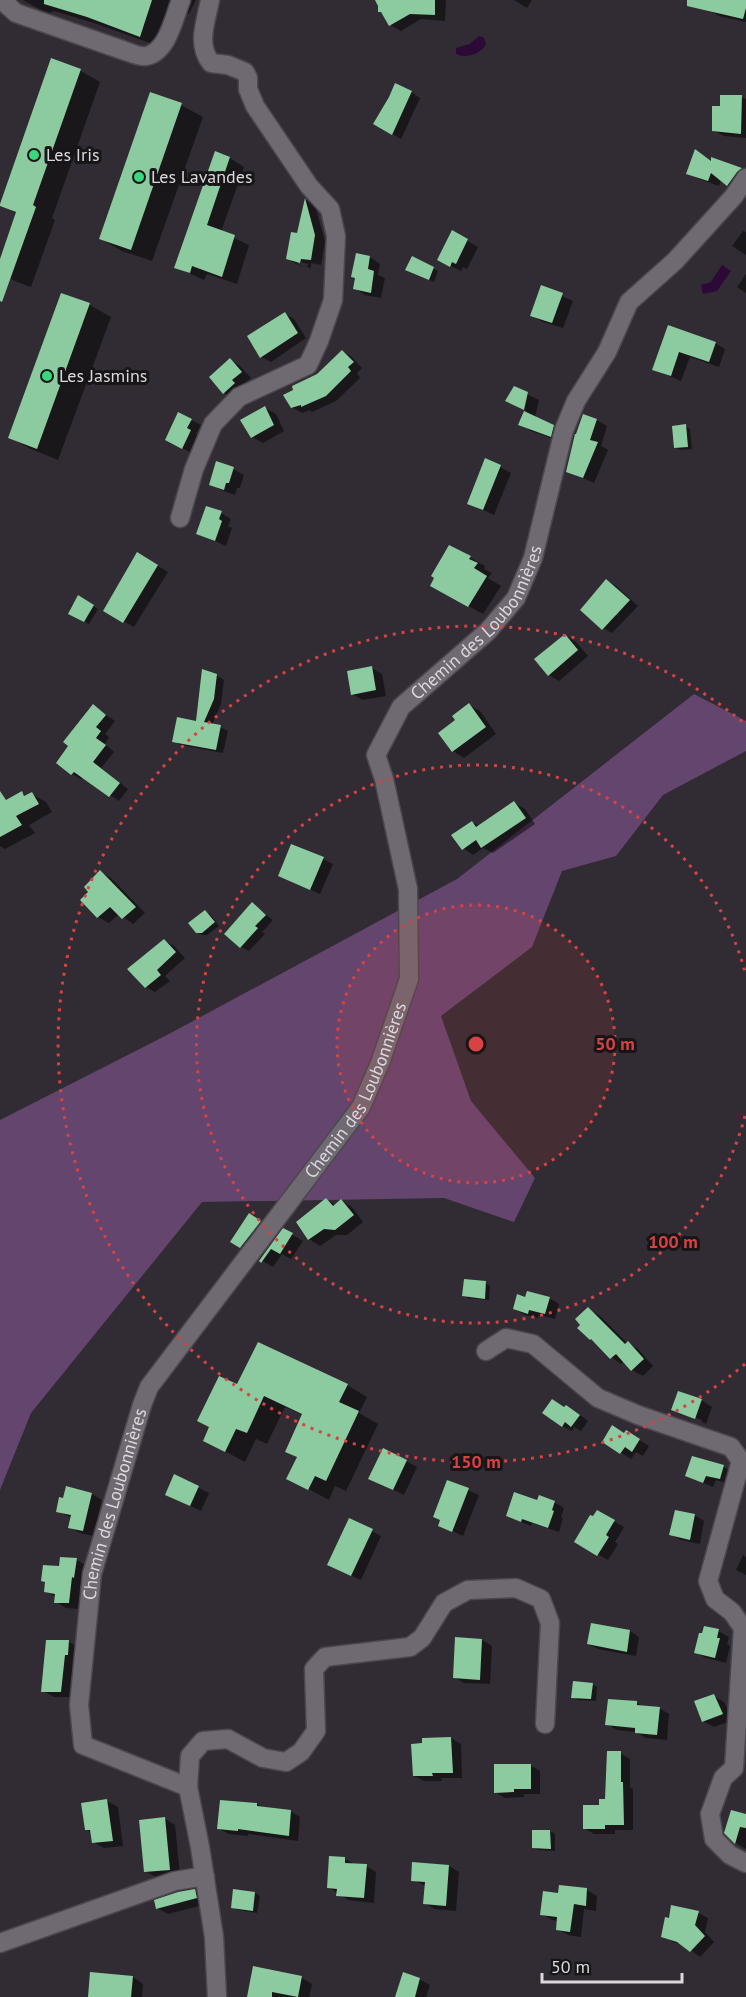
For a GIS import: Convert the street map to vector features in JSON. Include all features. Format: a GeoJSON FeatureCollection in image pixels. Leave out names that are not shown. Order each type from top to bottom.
{"type":"FeatureCollection","features":[{"type":"Feature","properties":{"kind":"street"},"geometry":{"type":"LineString","coordinates":[[5,0],[6,4],[16,13],[145,57],[156,52],[166,38],[181,0]]}},
{"type":"Feature","properties":{"kind":"street"},"geometry":{"type":"LineString","coordinates":[[180,518],[194,469],[213,424],[239,397],[308,365],[333,300],[336,267],[336,236],[330,209],[309,186],[255,106],[248,89],[248,78],[244,72],[237,68],[211,63],[204,54],[202,39],[210,0]]}},
{"type":"Feature","properties":{"kind":"street","name":"Chemin des Loubonnières"},"geometry":{"type":"LineString","coordinates":[[188,1787],[83,1744],[79,1706],[92,1574],[142,1405],[149,1388],[360,1107],[380,1063],[409,979],[408,889],[384,779],[376,755],[401,707],[488,631],[516,598],[533,558],[564,430],[576,401],[607,352],[629,302],[675,261],[734,196],[746,178]]}},
{"type":"Feature","properties":{"kind":"street"},"geometry":{"type":"LineString","coordinates":[[486,1350],[507,1338],[533,1344],[598,1398],[638,1415],[731,1447],[741,1461],[708,1581],[715,1599],[732,1612],[744,1628],[743,1691],[734,1768],[723,1778],[710,1814],[714,1839],[730,1855],[746,1863]]}},
{"type":"Feature","properties":{"kind":"street"},"geometry":{"type":"LineString","coordinates":[[217,1997],[214,1937],[188,1787],[190,1756],[203,1741],[228,1739],[263,1758],[286,1762],[301,1752],[316,1731],[314,1669],[325,1657],[410,1647],[422,1638],[444,1603],[468,1590],[516,1588],[541,1599],[550,1623],[545,1724]]}},
{"type":"Feature","properties":{"kind":"street"},"geometry":{"type":"LineString","coordinates":[[0,1943],[175,1881],[205,1876]]}},
{"type":"Feature","properties":{"kind":"shaded area"},"geometry":{"type":"Polygon","coordinates":[[[479,36],[484,38],[486,44],[484,48],[469,56],[456,54],[456,48],[470,44],[479,36]]]}},
{"type":"Feature","properties":{"kind":"shaded area"},"geometry":{"type":"Polygon","coordinates":[[[722,265],[731,271],[717,291],[703,294],[701,285],[711,282],[722,265]]]}},
{"type":"Feature","properties":{"kind":"shaded area"},"geometry":{"type":"Polygon","coordinates":[[[694,694],[746,721],[746,751],[663,795],[616,856],[562,871],[532,947],[441,1016],[471,1101],[535,1178],[514,1222],[444,1198],[202,1202],[31,1413],[0,1490],[0,1120],[167,1035],[457,879],[694,694]]]}},
{"type":"Feature","properties":{"kind":"building"},"geometry":{"type":"Polygon","coordinates":[[[44,0],[152,0],[140,37],[44,4],[44,0]]]}},
{"type":"Feature","properties":{"kind":"building"},"geometry":{"type":"Polygon","coordinates":[[[375,0],[435,0],[435,15],[410,14],[389,26],[381,12],[378,12],[375,0]]]}},
{"type":"Feature","properties":{"kind":"building"},"geometry":{"type":"Polygon","coordinates":[[[687,0],[746,0],[746,8],[743,19],[687,6],[687,0]]]}},
{"type":"Feature","properties":{"kind":"building","name":"Les Iris"},"geometry":{"type":"Polygon","coordinates":[[[51,58],[81,69],[2,302],[0,301],[0,259],[16,212],[0,204],[51,58]]]}},
{"type":"Feature","properties":{"kind":"building"},"geometry":{"type":"Polygon","coordinates":[[[395,83],[412,91],[392,135],[373,124],[395,83]]]}},
{"type":"Feature","properties":{"kind":"building","name":"Les Lavandes"},"geometry":{"type":"Polygon","coordinates":[[[150,92],[182,103],[131,250],[99,239],[150,92]]]}},
{"type":"Feature","properties":{"kind":"building"},"geometry":{"type":"Polygon","coordinates":[[[720,95],[742,95],[741,134],[712,131],[712,106],[720,106],[720,95]]]}},
{"type":"Feature","properties":{"kind":"building"},"geometry":{"type":"Polygon","coordinates":[[[695,149],[711,161],[711,157],[742,168],[727,186],[711,173],[708,181],[686,174],[695,149]]]}},
{"type":"Feature","properties":{"kind":"building"},"geometry":{"type":"Polygon","coordinates":[[[215,151],[230,157],[207,225],[235,235],[222,277],[192,266],[190,273],[174,268],[215,151]]]}},
{"type":"Feature","properties":{"kind":"building"},"geometry":{"type":"Polygon","coordinates":[[[305,198],[315,235],[311,260],[301,259],[300,263],[286,259],[291,232],[297,233],[305,198]]]}},
{"type":"Feature","properties":{"kind":"building"},"geometry":{"type":"Polygon","coordinates":[[[452,230],[468,239],[456,264],[452,262],[450,267],[437,260],[452,230]]]}},
{"type":"Feature","properties":{"kind":"building"},"geometry":{"type":"Polygon","coordinates":[[[356,253],[370,256],[368,269],[374,271],[371,293],[353,289],[355,278],[351,277],[356,253]]]}},
{"type":"Feature","properties":{"kind":"building"},"geometry":{"type":"Polygon","coordinates":[[[412,256],[434,267],[429,280],[405,270],[412,256]]]}},
{"type":"Feature","properties":{"kind":"building"},"geometry":{"type":"Polygon","coordinates":[[[541,285],[563,293],[552,323],[530,316],[541,285]]]}},
{"type":"Feature","properties":{"kind":"building","name":"Les Jasmins"},"geometry":{"type":"Polygon","coordinates":[[[61,293],[90,303],[37,449],[8,438],[61,293]]]}},
{"type":"Feature","properties":{"kind":"building"},"geometry":{"type":"Polygon","coordinates":[[[285,312],[298,333],[260,358],[247,336],[285,312]]]}},
{"type":"Feature","properties":{"kind":"building"},"geometry":{"type":"Polygon","coordinates":[[[668,325],[716,342],[709,362],[679,352],[671,376],[652,370],[668,325]]]}},
{"type":"Feature","properties":{"kind":"building"},"geometry":{"type":"Polygon","coordinates":[[[342,350],[354,362],[348,367],[351,371],[326,396],[301,407],[301,405],[291,408],[283,395],[293,390],[292,386],[317,374],[342,350]]]}},
{"type":"Feature","properties":{"kind":"building"},"geometry":{"type":"Polygon","coordinates":[[[230,358],[242,372],[232,380],[235,383],[223,394],[209,377],[230,358]]]}},
{"type":"Feature","properties":{"kind":"building"},"geometry":{"type":"Polygon","coordinates":[[[514,386],[528,392],[524,410],[505,401],[514,386]]]}},
{"type":"Feature","properties":{"kind":"building"},"geometry":{"type":"Polygon","coordinates":[[[265,406],[274,425],[251,438],[240,420],[265,406]]]}},
{"type":"Feature","properties":{"kind":"building"},"geometry":{"type":"Polygon","coordinates":[[[524,411],[554,425],[551,437],[518,425],[524,411]]]}},
{"type":"Feature","properties":{"kind":"building"},"geometry":{"type":"Polygon","coordinates":[[[178,412],[192,419],[187,428],[191,430],[182,449],[165,440],[178,412]]]}},
{"type":"Feature","properties":{"kind":"building"},"geometry":{"type":"Polygon","coordinates":[[[583,414],[597,419],[590,440],[598,442],[583,478],[566,472],[575,434],[583,414]]]}},
{"type":"Feature","properties":{"kind":"building"},"geometry":{"type":"Polygon","coordinates":[[[686,424],[688,447],[674,448],[672,426],[686,424]]]}},
{"type":"Feature","properties":{"kind":"building"},"geometry":{"type":"Polygon","coordinates":[[[485,458],[501,465],[483,510],[467,504],[485,458]]]}},
{"type":"Feature","properties":{"kind":"building"},"geometry":{"type":"Polygon","coordinates":[[[216,461],[234,467],[224,490],[209,485],[216,461]]]}},
{"type":"Feature","properties":{"kind":"building"},"geometry":{"type":"Polygon","coordinates":[[[206,506],[222,511],[219,519],[222,521],[215,541],[196,534],[206,506]]]}},
{"type":"Feature","properties":{"kind":"building"},"geometry":{"type":"Polygon","coordinates":[[[449,545],[471,556],[469,559],[478,563],[474,568],[487,576],[468,607],[430,586],[434,578],[431,576],[449,545]]]}},
{"type":"Feature","properties":{"kind":"building"},"geometry":{"type":"Polygon","coordinates":[[[137,552],[158,565],[123,623],[103,611],[137,552]]]}},
{"type":"Feature","properties":{"kind":"building"},"geometry":{"type":"Polygon","coordinates":[[[606,579],[630,600],[602,630],[580,610],[606,579]]]}},
{"type":"Feature","properties":{"kind":"building"},"geometry":{"type":"Polygon","coordinates":[[[78,595],[94,605],[84,622],[68,614],[78,595]]]}},
{"type":"Feature","properties":{"kind":"building"},"geometry":{"type":"Polygon","coordinates":[[[565,634],[578,650],[548,676],[534,659],[565,634]]]}},
{"type":"Feature","properties":{"kind":"building"},"geometry":{"type":"Polygon","coordinates":[[[372,666],[376,690],[351,695],[347,671],[372,666]]]}},
{"type":"Feature","properties":{"kind":"building"},"geometry":{"type":"Polygon","coordinates":[[[202,669],[217,674],[214,699],[204,722],[221,725],[216,750],[172,742],[177,717],[196,721],[202,669]]]}},
{"type":"Feature","properties":{"kind":"building"},"geometry":{"type":"Polygon","coordinates":[[[469,703],[486,727],[452,752],[438,733],[455,720],[452,716],[469,703]]]}},
{"type":"Feature","properties":{"kind":"building"},"geometry":{"type":"Polygon","coordinates":[[[93,704],[106,715],[96,727],[101,731],[96,738],[106,745],[93,762],[120,783],[109,797],[74,772],[71,775],[56,763],[68,746],[63,742],[93,704]]]}},
{"type":"Feature","properties":{"kind":"building"},"geometry":{"type":"Polygon","coordinates":[[[0,791],[6,800],[22,791],[24,796],[32,792],[39,804],[16,816],[22,825],[0,837],[0,791]]]}},
{"type":"Feature","properties":{"kind":"building"},"geometry":{"type":"Polygon","coordinates":[[[514,801],[526,818],[481,848],[476,840],[462,850],[451,835],[472,821],[476,827],[514,801]]]}},
{"type":"Feature","properties":{"kind":"building"},"geometry":{"type":"Polygon","coordinates":[[[291,844],[324,857],[310,890],[278,876],[291,844]]]}},
{"type":"Feature","properties":{"kind":"building"},"geometry":{"type":"Polygon","coordinates":[[[100,870],[136,907],[122,919],[110,907],[97,918],[80,900],[88,892],[84,887],[100,870]]]}},
{"type":"Feature","properties":{"kind":"building"},"geometry":{"type":"Polygon","coordinates":[[[252,902],[266,915],[255,926],[258,928],[240,948],[224,934],[252,902]]]}},
{"type":"Feature","properties":{"kind":"building"},"geometry":{"type":"Polygon","coordinates":[[[205,910],[215,922],[202,933],[196,933],[188,923],[205,910]]]}},
{"type":"Feature","properties":{"kind":"building"},"geometry":{"type":"Polygon","coordinates":[[[164,939],[176,952],[157,970],[161,975],[145,988],[127,969],[164,939]]]}},
{"type":"Feature","properties":{"kind":"building"},"geometry":{"type":"Polygon","coordinates":[[[326,1198],[333,1206],[341,1199],[354,1215],[335,1230],[324,1229],[308,1240],[296,1222],[326,1198]]]}},
{"type":"Feature","properties":{"kind":"building"},"geometry":{"type":"Polygon","coordinates":[[[249,1213],[261,1221],[240,1248],[230,1242],[249,1213]]]}},
{"type":"Feature","properties":{"kind":"building"},"geometry":{"type":"Polygon","coordinates":[[[283,1228],[293,1233],[280,1254],[271,1249],[261,1263],[259,1261],[283,1228]]]}},
{"type":"Feature","properties":{"kind":"building"},"geometry":{"type":"Polygon","coordinates":[[[464,1279],[486,1281],[485,1299],[462,1296],[464,1279]]]}},
{"type":"Feature","properties":{"kind":"building"},"geometry":{"type":"Polygon","coordinates":[[[527,1291],[550,1297],[545,1314],[529,1310],[528,1314],[513,1309],[517,1294],[525,1297],[527,1291]]]}},
{"type":"Feature","properties":{"kind":"building"},"geometry":{"type":"Polygon","coordinates":[[[588,1307],[625,1344],[628,1341],[644,1359],[631,1371],[616,1354],[610,1359],[577,1328],[580,1325],[575,1319],[588,1307]]]}},
{"type":"Feature","properties":{"kind":"building"},"geometry":{"type":"Polygon","coordinates":[[[258,1342],[348,1384],[339,1402],[359,1411],[326,1481],[315,1476],[308,1490],[286,1479],[297,1457],[285,1452],[302,1414],[264,1396],[247,1433],[236,1429],[225,1452],[203,1441],[209,1427],[197,1421],[219,1376],[237,1384],[258,1342]]]}},
{"type":"Feature","properties":{"kind":"building"},"geometry":{"type":"Polygon","coordinates":[[[678,1391],[702,1399],[695,1419],[671,1410],[678,1391]]]}},
{"type":"Feature","properties":{"kind":"building"},"geometry":{"type":"Polygon","coordinates":[[[552,1399],[580,1415],[571,1427],[565,1422],[562,1427],[542,1413],[552,1399]]]}},
{"type":"Feature","properties":{"kind":"building"},"geometry":{"type":"Polygon","coordinates":[[[612,1425],[640,1439],[632,1452],[625,1447],[620,1454],[602,1442],[612,1425]]]}},
{"type":"Feature","properties":{"kind":"building"},"geometry":{"type":"Polygon","coordinates":[[[383,1448],[407,1460],[393,1490],[368,1479],[383,1448]]]}},
{"type":"Feature","properties":{"kind":"building"},"geometry":{"type":"Polygon","coordinates":[[[692,1456],[724,1465],[720,1479],[706,1476],[703,1483],[685,1476],[692,1456]]]}},
{"type":"Feature","properties":{"kind":"building"},"geometry":{"type":"Polygon","coordinates":[[[174,1474],[199,1486],[190,1506],[165,1495],[174,1474]]]}},
{"type":"Feature","properties":{"kind":"building"},"geometry":{"type":"Polygon","coordinates":[[[447,1480],[469,1488],[452,1532],[438,1526],[440,1520],[433,1517],[447,1480]]]}},
{"type":"Feature","properties":{"kind":"building"},"geometry":{"type":"Polygon","coordinates":[[[66,1486],[92,1493],[83,1531],[68,1528],[71,1515],[56,1512],[59,1497],[63,1498],[66,1486]]]}},
{"type":"Feature","properties":{"kind":"building"},"geometry":{"type":"Polygon","coordinates":[[[514,1492],[537,1500],[539,1495],[555,1501],[548,1528],[506,1516],[514,1492]]]}},
{"type":"Feature","properties":{"kind":"building"},"geometry":{"type":"Polygon","coordinates":[[[597,1510],[615,1520],[606,1535],[609,1537],[597,1556],[574,1542],[590,1515],[593,1516],[597,1510]]]}},
{"type":"Feature","properties":{"kind":"building"},"geometry":{"type":"Polygon","coordinates":[[[675,1510],[695,1514],[690,1540],[669,1535],[675,1510]]]}},
{"type":"Feature","properties":{"kind":"building"},"geometry":{"type":"Polygon","coordinates":[[[349,1518],[373,1529],[351,1576],[327,1565],[349,1518]]]}},
{"type":"Feature","properties":{"kind":"building"},"geometry":{"type":"Polygon","coordinates":[[[60,1557],[77,1558],[69,1603],[54,1603],[55,1594],[44,1592],[45,1582],[41,1581],[43,1565],[59,1566],[60,1557]]]}},
{"type":"Feature","properties":{"kind":"building"},"geometry":{"type":"Polygon","coordinates":[[[591,1623],[630,1630],[627,1652],[587,1644],[591,1623]]]}},
{"type":"Feature","properties":{"kind":"building"},"geometry":{"type":"Polygon","coordinates":[[[704,1626],[719,1629],[717,1638],[720,1638],[715,1658],[694,1653],[699,1633],[702,1633],[704,1626]]]}},
{"type":"Feature","properties":{"kind":"building"},"geometry":{"type":"Polygon","coordinates":[[[455,1637],[482,1639],[480,1680],[453,1678],[455,1637]]]}},
{"type":"Feature","properties":{"kind":"building"},"geometry":{"type":"Polygon","coordinates":[[[46,1640],[69,1640],[61,1692],[41,1692],[46,1640]]]}},
{"type":"Feature","properties":{"kind":"building"},"geometry":{"type":"Polygon","coordinates":[[[573,1681],[593,1683],[591,1699],[571,1698],[573,1681]]]}},
{"type":"Feature","properties":{"kind":"building"},"geometry":{"type":"Polygon","coordinates":[[[714,1694],[723,1714],[702,1722],[694,1701],[714,1694]]]}},
{"type":"Feature","properties":{"kind":"building"},"geometry":{"type":"Polygon","coordinates":[[[608,1699],[637,1701],[637,1705],[660,1707],[657,1735],[635,1733],[635,1728],[605,1725],[608,1699]]]}},
{"type":"Feature","properties":{"kind":"building"},"geometry":{"type":"Polygon","coordinates":[[[451,1737],[453,1773],[413,1776],[411,1744],[422,1743],[422,1738],[451,1737]]]}},
{"type":"Feature","properties":{"kind":"building"},"geometry":{"type":"Polygon","coordinates":[[[607,1751],[621,1751],[624,1825],[605,1825],[605,1829],[583,1829],[583,1805],[599,1805],[599,1799],[605,1799],[607,1751]]]}},
{"type":"Feature","properties":{"kind":"building"},"geometry":{"type":"Polygon","coordinates":[[[494,1764],[531,1764],[531,1789],[514,1789],[514,1792],[494,1793],[494,1764]]]}},
{"type":"Feature","properties":{"kind":"building"},"geometry":{"type":"Polygon","coordinates":[[[107,1799],[113,1841],[92,1843],[90,1830],[85,1830],[81,1803],[107,1799]]]}},
{"type":"Feature","properties":{"kind":"building"},"geometry":{"type":"Polygon","coordinates":[[[220,1800],[257,1803],[257,1806],[291,1810],[289,1836],[238,1829],[238,1831],[217,1829],[220,1800]]]}},
{"type":"Feature","properties":{"kind":"building"},"geometry":{"type":"Polygon","coordinates":[[[731,1810],[746,1814],[746,1828],[740,1827],[735,1844],[724,1833],[731,1810]]]}},
{"type":"Feature","properties":{"kind":"building"},"geometry":{"type":"Polygon","coordinates":[[[165,1817],[170,1870],[144,1872],[139,1820],[165,1817]]]}},
{"type":"Feature","properties":{"kind":"building"},"geometry":{"type":"Polygon","coordinates":[[[532,1830],[550,1830],[551,1849],[532,1848],[532,1830]]]}},
{"type":"Feature","properties":{"kind":"building"},"geometry":{"type":"Polygon","coordinates":[[[329,1856],[345,1857],[345,1863],[367,1864],[364,1898],[336,1896],[337,1889],[327,1888],[329,1856]]]}},
{"type":"Feature","properties":{"kind":"building"},"geometry":{"type":"Polygon","coordinates":[[[412,1862],[449,1865],[446,1906],[423,1904],[425,1882],[411,1881],[412,1862]]]}},
{"type":"Feature","properties":{"kind":"building"},"geometry":{"type":"Polygon","coordinates":[[[559,1885],[587,1888],[586,1906],[574,1904],[570,1932],[556,1930],[557,1917],[540,1915],[543,1891],[558,1893],[559,1885]]]}},
{"type":"Feature","properties":{"kind":"building"},"geometry":{"type":"Polygon","coordinates":[[[195,1889],[197,1898],[156,1909],[154,1900],[195,1889]]]}},
{"type":"Feature","properties":{"kind":"building"},"geometry":{"type":"Polygon","coordinates":[[[233,1889],[255,1892],[253,1911],[231,1908],[233,1889]]]}},
{"type":"Feature","properties":{"kind":"building"},"geometry":{"type":"Polygon","coordinates":[[[671,1905],[699,1911],[695,1925],[705,1936],[690,1952],[677,1942],[661,1937],[665,1917],[669,1918],[671,1905]]]}},
{"type":"Feature","properties":{"kind":"building"},"geometry":{"type":"Polygon","coordinates":[[[253,1966],[302,1976],[298,1997],[272,1992],[272,1997],[247,1997],[253,1966]]]}},
{"type":"Feature","properties":{"kind":"building"},"geometry":{"type":"Polygon","coordinates":[[[90,1972],[133,1976],[131,1997],[88,1997],[90,1972]]]}},
{"type":"Feature","properties":{"kind":"building"},"geometry":{"type":"Polygon","coordinates":[[[403,1972],[420,1978],[415,1997],[395,1997],[403,1972]]]}},
{"type":"Feature","properties":{"kind":"place","name":"Les Iris"},"geometry":{"type":"Point","coordinates":[34,155]}},
{"type":"Feature","properties":{"kind":"place","name":"Les Lavandes"},"geometry":{"type":"Point","coordinates":[139,177]}},
{"type":"Feature","properties":{"kind":"place","name":"Les Jasmins"},"geometry":{"type":"Point","coordinates":[47,376]}}]}
